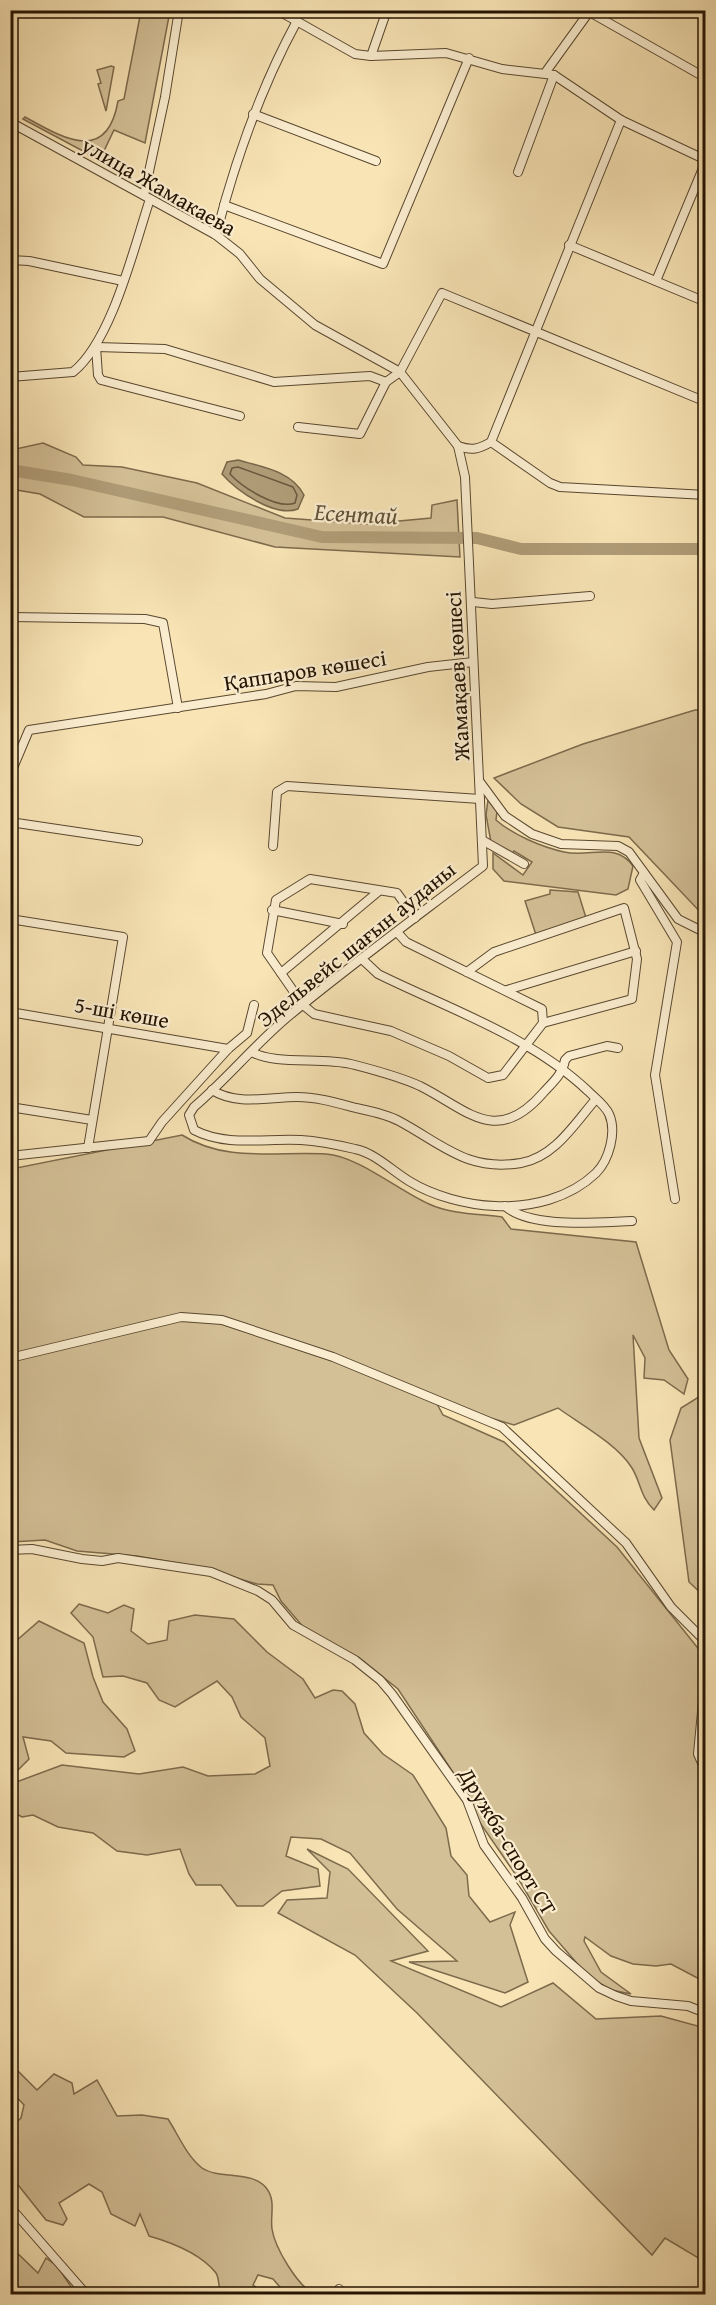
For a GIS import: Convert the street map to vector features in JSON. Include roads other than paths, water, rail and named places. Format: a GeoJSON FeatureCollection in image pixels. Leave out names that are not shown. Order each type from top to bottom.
{"type":"FeatureCollection","features":[{"type":"Feature","properties":{"kind":"street"},"geometry":{"type":"LineString","coordinates":[[10,377],[73,372],[96,347],[123,281],[147,197],[178,10]]}},
{"type":"Feature","properties":{"kind":"street"},"geometry":{"type":"LineString","coordinates":[[277,10],[355,54],[371,56],[429,51],[469,58],[502,69],[554,75],[621,120],[705,160],[656,281]]}},
{"type":"Feature","properties":{"kind":"street"},"geometry":{"type":"LineString","coordinates":[[544,73],[587,11],[705,78]]}},
{"type":"Feature","properties":{"kind":"street"},"geometry":{"type":"LineString","coordinates":[[371,56],[387,13]]}},
{"type":"Feature","properties":{"kind":"street"},"geometry":{"type":"LineString","coordinates":[[216,235],[254,114],[297,21]]}},
{"type":"Feature","properties":{"kind":"street"},"geometry":{"type":"LineString","coordinates":[[224,204],[382,264],[469,58]]}},
{"type":"Feature","properties":{"kind":"street"},"geometry":{"type":"LineString","coordinates":[[518,172],[554,75]]}},
{"type":"Feature","properties":{"kind":"street"},"geometry":{"type":"LineString","coordinates":[[254,114],[376,161]]}},
{"type":"Feature","properties":{"kind":"street"},"geometry":{"type":"LineString","coordinates":[[400,372],[458,446],[470,450],[482,448],[491,442],[621,120]]}},
{"type":"Feature","properties":{"kind":"street","name":"улица Жамакаева"},"geometry":{"type":"LineString","coordinates":[[11,123],[216,235],[240,254],[260,279],[315,326],[400,372]]}},
{"type":"Feature","properties":{"kind":"street"},"geometry":{"type":"LineString","coordinates":[[569,245],[705,302]]}},
{"type":"Feature","properties":{"kind":"street"},"geometry":{"type":"LineString","coordinates":[[10,260],[29,261],[123,281]]}},
{"type":"Feature","properties":{"kind":"street"},"geometry":{"type":"LineString","coordinates":[[298,427],[360,435],[387,382],[400,372],[442,293],[699,399]]}},
{"type":"Feature","properties":{"kind":"street"},"geometry":{"type":"LineString","coordinates":[[96,347],[165,349],[274,382],[370,375],[387,382]]}},
{"type":"Feature","properties":{"kind":"street"},"geometry":{"type":"LineString","coordinates":[[96,347],[98,375],[102,380],[240,416]]}},
{"type":"Feature","properties":{"kind":"street"},"geometry":{"type":"LineString","coordinates":[[491,442],[550,483],[560,487],[705,495]]}},
{"type":"Feature","properties":{"kind":"street","name":"Жамақаев көшесі"},"geometry":{"type":"LineString","coordinates":[[458,446],[465,477],[466,525],[473,602],[473,662],[480,799]]}},
{"type":"Feature","properties":{"kind":"street"},"geometry":{"type":"LineString","coordinates":[[473,602],[492,604],[590,596]]}},
{"type":"Feature","properties":{"kind":"street"},"geometry":{"type":"LineString","coordinates":[[10,617],[144,619],[163,623],[178,708]]}},
{"type":"Feature","properties":{"kind":"street","name":"Қаппаров көшесі"},"geometry":{"type":"LineString","coordinates":[[10,775],[29,730],[266,694],[296,686],[336,687],[428,666],[473,662]]}},
{"type":"Feature","properties":{"kind":"street"},"geometry":{"type":"LineString","coordinates":[[480,782],[505,816],[532,834],[561,844],[618,846],[629,852],[678,919],[705,933]]}},
{"type":"Feature","properties":{"kind":"street"},"geometry":{"type":"LineString","coordinates":[[273,846],[277,792],[287,786],[480,799]]}},
{"type":"Feature","properties":{"kind":"street","name":"Эдельвейс шағын ауданы"},"geometry":{"type":"LineString","coordinates":[[480,799],[483,866],[303,1005],[194,1107],[189,1115],[194,1130],[209,1138],[301,1140],[354,1149],[366,1152],[428,1191],[463,1202],[506,1206]]}},
{"type":"Feature","properties":{"kind":"street"},"geometry":{"type":"LineString","coordinates":[[10,822],[138,841]]}},
{"type":"Feature","properties":{"kind":"street"},"geometry":{"type":"LineString","coordinates":[[482,840],[524,864]]}},
{"type":"Feature","properties":{"kind":"street"},"geometry":{"type":"LineString","coordinates":[[644,873],[640,880],[677,942],[655,1075],[675,1199]]}},
{"type":"Feature","properties":{"kind":"street"},"geometry":{"type":"LineString","coordinates":[[415,918],[397,893],[310,879],[276,900],[272,910],[267,953],[303,1005],[320,1017],[391,1030],[419,1041],[488,1078],[503,1076],[543,1023],[632,999],[636,951],[624,908],[494,952],[467,972]]}},
{"type":"Feature","properties":{"kind":"street"},"geometry":{"type":"LineString","coordinates":[[280,973],[343,924],[379,891]]}},
{"type":"Feature","properties":{"kind":"street"},"geometry":{"type":"LineString","coordinates":[[272,910],[343,924]]}},
{"type":"Feature","properties":{"kind":"street"},"geometry":{"type":"LineString","coordinates":[[10,919],[123,937],[88,1148]]}},
{"type":"Feature","properties":{"kind":"street"},"geometry":{"type":"LineString","coordinates":[[397,932],[406,942],[561,1017]]}},
{"type":"Feature","properties":{"kind":"street"},"geometry":{"type":"LineString","coordinates":[[507,990],[636,951]]}},
{"type":"Feature","properties":{"kind":"street"},"geometry":{"type":"LineString","coordinates":[[362,959],[378,974],[526,1045],[563,1069],[608,1112],[612,1133],[609,1149],[599,1170],[583,1185],[558,1197],[527,1205],[506,1206]]}},
{"type":"Feature","properties":{"kind":"street"},"geometry":{"type":"LineString","coordinates":[[10,1156],[149,1141],[162,1122],[228,1049],[247,1033],[254,1005]]}},
{"type":"Feature","properties":{"kind":"street"},"geometry":{"type":"LineString","coordinates":[[542,1009],[543,1023]]}},
{"type":"Feature","properties":{"kind":"street","name":"5-ші көше"},"geometry":{"type":"LineString","coordinates":[[10,1012],[228,1049]]}},
{"type":"Feature","properties":{"kind":"street"},"geometry":{"type":"LineString","coordinates":[[252,1052],[268,1058],[316,1058],[372,1069],[411,1083],[459,1111],[488,1121],[500,1121],[524,1113],[563,1069],[565,1060],[569,1056],[607,1046],[618,1048]]}},
{"type":"Feature","properties":{"kind":"street"},"geometry":{"type":"LineString","coordinates":[[212,1090],[224,1097],[240,1099],[311,1098],[364,1110],[398,1120],[448,1152],[492,1165],[523,1163],[545,1154],[556,1146],[596,1099]]}},
{"type":"Feature","properties":{"kind":"street"},"geometry":{"type":"LineString","coordinates":[[10,1107],[92,1120]]}},
{"type":"Feature","properties":{"kind":"street"},"geometry":{"type":"LineString","coordinates":[[506,1206],[513,1213],[547,1220],[576,1223],[632,1221]]}},
{"type":"Feature","properties":{"kind":"street"},"geometry":{"type":"LineString","coordinates":[[10,1358],[181,1317],[222,1320],[333,1357],[502,1427],[626,1543],[671,1607],[705,1642]]}},
{"type":"Feature","properties":{"kind":"street","name":"Дружба-спорт СТ"},"geometry":{"type":"LineString","coordinates":[[10,1550],[32,1549],[102,1561],[118,1558],[201,1570],[258,1591],[272,1600],[293,1625],[355,1660],[380,1680],[392,1694],[467,1800],[484,1845],[522,1898],[545,1939],[556,1951],[599,1988],[616,1996],[632,2001],[688,2006],[705,2013]]}},
{"type":"Feature","properties":{"kind":"street"},"geometry":{"type":"LineString","coordinates":[[705,1670],[698,1745],[698,1755],[705,1772]]}},
{"type":"Feature","properties":{"kind":"street"},"geometry":{"type":"LineString","coordinates":[[10,2207],[86,2295]]}},
{"type":"Feature","properties":{"kind":"water"},"geometry":{"type":"Polygon","coordinates":[[[238,460],[276,471],[292,480],[304,495],[298,509],[279,510],[257,501],[237,488],[222,474],[227,462],[238,460]]]}},
{"type":"Feature","properties":{"kind":"waterway","name":"Есентай"},"geometry":{"type":"LineString","coordinates":[[10,470],[72,480],[322,537],[477,538],[521,549],[706,549]]}}]}
